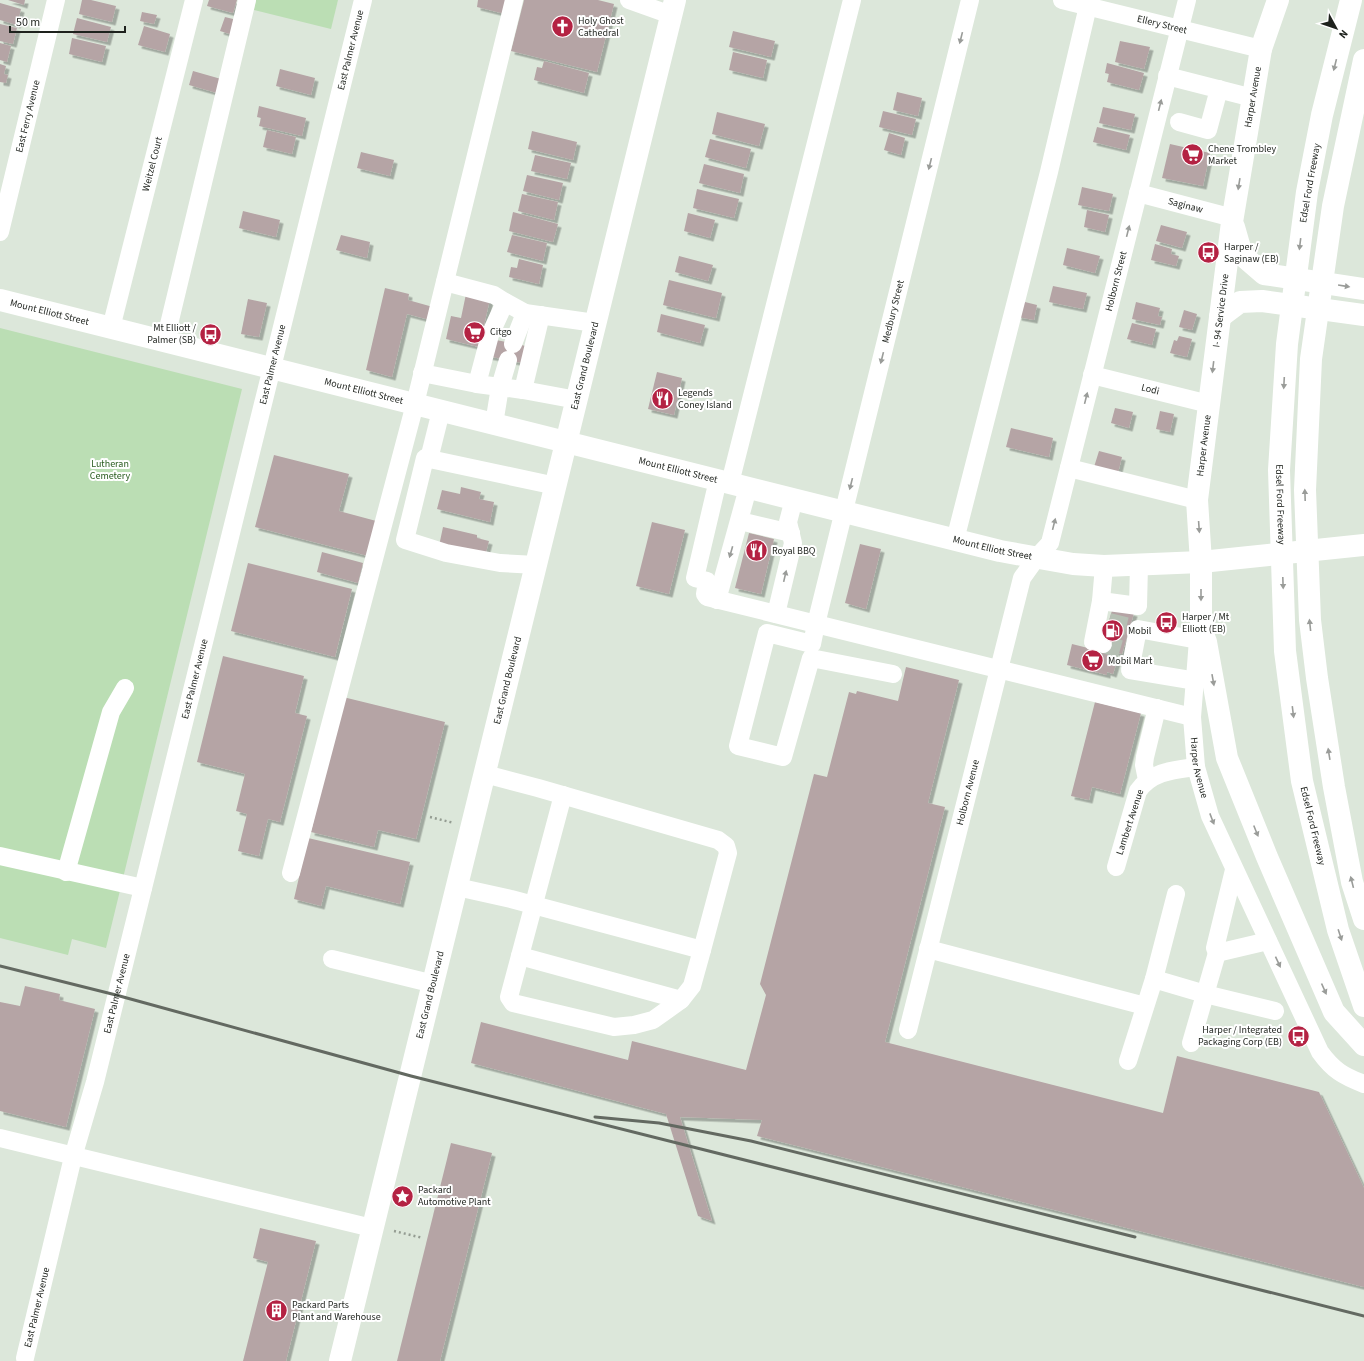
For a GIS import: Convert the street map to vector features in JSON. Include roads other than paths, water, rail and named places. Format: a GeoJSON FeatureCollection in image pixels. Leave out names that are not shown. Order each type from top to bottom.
{"type":"FeatureCollection","features":[{"type":"Feature","properties":{"kind":"main road"},"geometry":{"type":"LineString","coordinates":[[1261,49],[1278,0]]}},
{"type":"Feature","properties":{"kind":"main road","name":"Edsel Ford Freeway"},"geometry":{"type":"LineString","coordinates":[[1351,0],[1322,115],[1307,192],[1287,344],[1279,470],[1285,651],[1302,781],[1338,930],[1364,1006]]}},
{"type":"Feature","properties":{"kind":"main road","name":"East Grand Boulevard"},"geometry":{"type":"LineString","coordinates":[[340,1361],[458,887],[673,8]]}},
{"type":"Feature","properties":{"kind":"main road","name":"Harper Avenue"},"geometry":{"type":"LineString","coordinates":[[1233,220],[1261,49]]}},
{"type":"Feature","properties":{"kind":"main road"},"geometry":{"type":"LineString","coordinates":[[1364,60],[1333,206],[1311,359],[1305,490],[1310,620],[1317,678],[1334,787],[1352,882],[1364,919]]}},
{"type":"Feature","properties":{"kind":"main road"},"geometry":{"type":"LineString","coordinates":[[1233,220],[1242,255],[1264,274],[1364,289]]}},
{"type":"Feature","properties":{"kind":"main road","name":"I- 94 Service Drive"},"geometry":{"type":"LineString","coordinates":[[1209,404],[1233,220]]}},
{"type":"Feature","properties":{"kind":"main road","name":"Mount Elliott Street"},"geometry":{"type":"LineString","coordinates":[[0,300],[956,540],[1037,558],[1073,564],[1104,566],[1139,565],[1201,562],[1364,545]]}},
{"type":"Feature","properties":{"kind":"main road"},"geometry":{"type":"LineString","coordinates":[[1220,317],[1240,302],[1262,301],[1364,315]]}},
{"type":"Feature","properties":{"kind":"main road","name":"Harper Avenue"},"geometry":{"type":"LineString","coordinates":[[1199,635],[1201,562],[1197,500],[1209,404]]}},
{"type":"Feature","properties":{"kind":"main road"},"geometry":{"type":"LineString","coordinates":[[1199,635],[1206,642],[1227,758],[1267,857],[1334,1012],[1364,1045]]}},
{"type":"Feature","properties":{"kind":"street","name":"East Ferry Avenue"},"geometry":{"type":"LineString","coordinates":[[0,232],[4,201],[56,0]]}},
{"type":"Feature","properties":{"kind":"street","name":"Weitzel Court"},"geometry":{"type":"LineString","coordinates":[[111,328],[194,0]]}},
{"type":"Feature","properties":{"kind":"street"},"geometry":{"type":"LineString","coordinates":[[165,341],[247,0]]}},
{"type":"Feature","properties":{"kind":"street","name":"East Palmer Avenue"},"geometry":{"type":"LineString","coordinates":[[25,1358],[73,1157],[95,1082],[363,0]]}},
{"type":"Feature","properties":{"kind":"street"},"geometry":{"type":"LineString","coordinates":[[291,873],[415,404],[514,0]]}},
{"type":"Feature","properties":{"kind":"street"},"geometry":{"type":"LineString","coordinates":[[629,0],[673,8]]}},
{"type":"Feature","properties":{"kind":"street"},"geometry":{"type":"LineString","coordinates":[[852,0],[732,484],[695,578],[707,581],[705,594],[707,597],[717,600],[1192,717]]}},
{"type":"Feature","properties":{"kind":"street","name":"Medbury Street"},"geometry":{"type":"LineString","coordinates":[[893,674],[811,658],[783,757],[738,746],[767,633],[812,644],[970,0]]}},
{"type":"Feature","properties":{"kind":"street","name":"Ellery Street"},"geometry":{"type":"LineString","coordinates":[[1062,0],[1261,49]]}},
{"type":"Feature","properties":{"kind":"street","name":"Holborn Street"},"geometry":{"type":"LineString","coordinates":[[1037,558],[1050,543],[1187,0]]}},
{"type":"Feature","properties":{"kind":"street","name":"Harper Avenue"},"geometry":{"type":"LineString","coordinates":[[1261,49],[1271,0]]}},
{"type":"Feature","properties":{"kind":"street"},"geometry":{"type":"LineString","coordinates":[[956,540],[1049,172],[1088,6]]}},
{"type":"Feature","properties":{"kind":"street"},"geometry":{"type":"LineString","coordinates":[[1167,76],[1253,98]]}},
{"type":"Feature","properties":{"kind":"street"},"geometry":{"type":"LineString","coordinates":[[1179,122],[1208,130],[1218,89]]}},
{"type":"Feature","properties":{"kind":"street","name":"Saginaw"},"geometry":{"type":"LineString","coordinates":[[1138,193],[1233,220]]}},
{"type":"Feature","properties":{"kind":"street"},"geometry":{"type":"LineString","coordinates":[[445,282],[494,295],[505,302],[533,314],[595,323]]}},
{"type":"Feature","properties":{"kind":"street"},"geometry":{"type":"LineString","coordinates":[[477,384],[490,335],[505,302]]}},
{"type":"Feature","properties":{"kind":"street"},"geometry":{"type":"LineString","coordinates":[[494,424],[500,387],[511,352],[533,314]]}},
{"type":"Feature","properties":{"kind":"street"},"geometry":{"type":"LineString","coordinates":[[523,390],[533,314]]}},
{"type":"Feature","properties":{"kind":"street"},"geometry":{"type":"LineString","coordinates":[[422,373],[477,384],[523,390],[576,400]]}},
{"type":"Feature","properties":{"kind":"street","name":"Lodi"},"geometry":{"type":"LineString","coordinates":[[1092,375],[1209,404]]}},
{"type":"Feature","properties":{"kind":"street"},"geometry":{"type":"LineString","coordinates":[[429,459],[441,410]]}},
{"type":"Feature","properties":{"kind":"street"},"geometry":{"type":"LineString","coordinates":[[536,565],[500,562],[446,553],[405,540],[425,458],[556,486]]}},
{"type":"Feature","properties":{"kind":"street"},"geometry":{"type":"LineString","coordinates":[[1069,468],[1197,500]]}},
{"type":"Feature","properties":{"kind":"street"},"geometry":{"type":"LineString","coordinates":[[717,600],[740,521],[732,484]]}},
{"type":"Feature","properties":{"kind":"street"},"geometry":{"type":"LineString","coordinates":[[776,614],[793,543],[788,519],[794,499]]}},
{"type":"Feature","properties":{"kind":"street"},"geometry":{"type":"LineString","coordinates":[[740,521],[791,533]]}},
{"type":"Feature","properties":{"kind":"street","name":"Holborn Avenue"},"geometry":{"type":"LineString","coordinates":[[908,1030],[1022,578],[1037,558]]}},
{"type":"Feature","properties":{"kind":"street"},"geometry":{"type":"LineString","coordinates":[[1139,565],[1138,606],[1128,651],[1130,670],[1196,681]]}},
{"type":"Feature","properties":{"kind":"street"},"geometry":{"type":"LineString","coordinates":[[1103,644],[1093,642],[1103,621],[1101,601],[1104,566]]}},
{"type":"Feature","properties":{"kind":"street"},"geometry":{"type":"LineString","coordinates":[[1101,601],[1138,606]]}},
{"type":"Feature","properties":{"kind":"street"},"geometry":{"type":"LineString","coordinates":[[1134,628],[1199,635]]}},
{"type":"Feature","properties":{"kind":"street","name":"Harper Avenue"},"geometry":{"type":"LineString","coordinates":[[1199,635],[1192,717],[1196,767],[1210,816],[1320,1052],[1330,1065],[1356,1081]]}},
{"type":"Feature","properties":{"kind":"street"},"geometry":{"type":"LineString","coordinates":[[66,872],[111,712],[125,688]]}},
{"type":"Feature","properties":{"kind":"street","name":"Lambert Avenue"},"geometry":{"type":"LineString","coordinates":[[1147,780],[1144,757],[1157,708]]}},
{"type":"Feature","properties":{"kind":"street","name":"Lambert Avenue"},"geometry":{"type":"LineString","coordinates":[[1116,867],[1138,791],[1147,780],[1164,772],[1196,767]]}},
{"type":"Feature","properties":{"kind":"street"},"geometry":{"type":"LineString","coordinates":[[485,774],[563,795],[718,840],[726,846],[728,853],[692,986],[681,1000],[653,1020],[634,1025],[614,1027],[513,1003],[509,996],[563,795]]}},
{"type":"Feature","properties":{"kind":"street"},"geometry":{"type":"LineString","coordinates":[[0,856],[66,872],[143,888]]}},
{"type":"Feature","properties":{"kind":"street"},"geometry":{"type":"LineString","coordinates":[[1191,1043],[1217,952],[1215,948],[1234,870]]}},
{"type":"Feature","properties":{"kind":"street"},"geometry":{"type":"LineString","coordinates":[[458,887],[533,905],[702,950]]}},
{"type":"Feature","properties":{"kind":"street"},"geometry":{"type":"LineString","coordinates":[[1128,1061],[1154,979],[1176,894]]}},
{"type":"Feature","properties":{"kind":"street"},"geometry":{"type":"LineString","coordinates":[[1217,952],[1268,941]]}},
{"type":"Feature","properties":{"kind":"street"},"geometry":{"type":"LineString","coordinates":[[928,949],[1145,1006]]}},
{"type":"Feature","properties":{"kind":"street"},"geometry":{"type":"LineString","coordinates":[[520,956],[681,1000]]}},
{"type":"Feature","properties":{"kind":"street"},"geometry":{"type":"LineString","coordinates":[[332,959],[434,984]]}},
{"type":"Feature","properties":{"kind":"street"},"geometry":{"type":"LineString","coordinates":[[1154,979],[1205,994],[1275,1011]]}},
{"type":"Feature","properties":{"kind":"street"},"geometry":{"type":"LineString","coordinates":[[0,1138],[73,1157],[372,1228]]}},
{"type":"Feature","properties":{"kind":"tunnel"},"geometry":{"type":"LineString","coordinates":[[1109,622],[1130,627]]}},
{"type":"Feature","properties":{"kind":"tunnel"},"geometry":{"type":"LineString","coordinates":[[1103,644],[1123,650]]}},
{"type":"Feature","properties":{"kind":"railway"},"geometry":{"type":"LineString","coordinates":[[0,966],[116,995],[411,1076],[1364,1316]]}},
{"type":"Feature","properties":{"kind":"railway"},"geometry":{"type":"LineString","coordinates":[[595,1117],[659,1123],[751,1141],[1135,1237]]}},
{"type":"Feature","properties":{"kind":"place","name":"Holy Ghost Cathedral"},"geometry":{"type":"Point","coordinates":[562,27]}},
{"type":"Feature","properties":{"kind":"place","name":"Chene Trombley Market"},"geometry":{"type":"Point","coordinates":[1192,155]}},
{"type":"Feature","properties":{"kind":"place","name":"Harper / Saginaw (EB)"},"geometry":{"type":"Point","coordinates":[1209,253]}},
{"type":"Feature","properties":{"kind":"place","name":"Citgo"},"geometry":{"type":"Point","coordinates":[474,332]}},
{"type":"Feature","properties":{"kind":"place","name":"Mt Elliott / Palmer (SB)"},"geometry":{"type":"Point","coordinates":[211,334]}},
{"type":"Feature","properties":{"kind":"place","name":"Legends Coney Island"},"geometry":{"type":"Point","coordinates":[662,399]}},
{"type":"Feature","properties":{"kind":"place","name":"Royal BBQ"},"geometry":{"type":"Point","coordinates":[757,551]}},
{"type":"Feature","properties":{"kind":"place","name":"Harper / Mt Elliott (EB)"},"geometry":{"type":"Point","coordinates":[1167,623]}},
{"type":"Feature","properties":{"kind":"place","name":"Mobil"},"geometry":{"type":"Point","coordinates":[1112,631]}},
{"type":"Feature","properties":{"kind":"place","name":"Mobil Mart"},"geometry":{"type":"Point","coordinates":[1092,661]}},
{"type":"Feature","properties":{"kind":"place","name":"Harper / Integrated Packaging Corp (EB)"},"geometry":{"type":"Point","coordinates":[1298,1036]}},
{"type":"Feature","properties":{"kind":"place","name":"Packard Automotive Plant"},"geometry":{"type":"Point","coordinates":[402,1196]}},
{"type":"Feature","properties":{"kind":"place","name":"Packard Parts Plant and Warehouse"},"geometry":{"type":"Point","coordinates":[277,1311]}},
{"type":"Feature","properties":{"kind":"park label","name":"Lutheran Cemetery"},"geometry":{"type":"Point","coordinates":[110,470]}}]}
